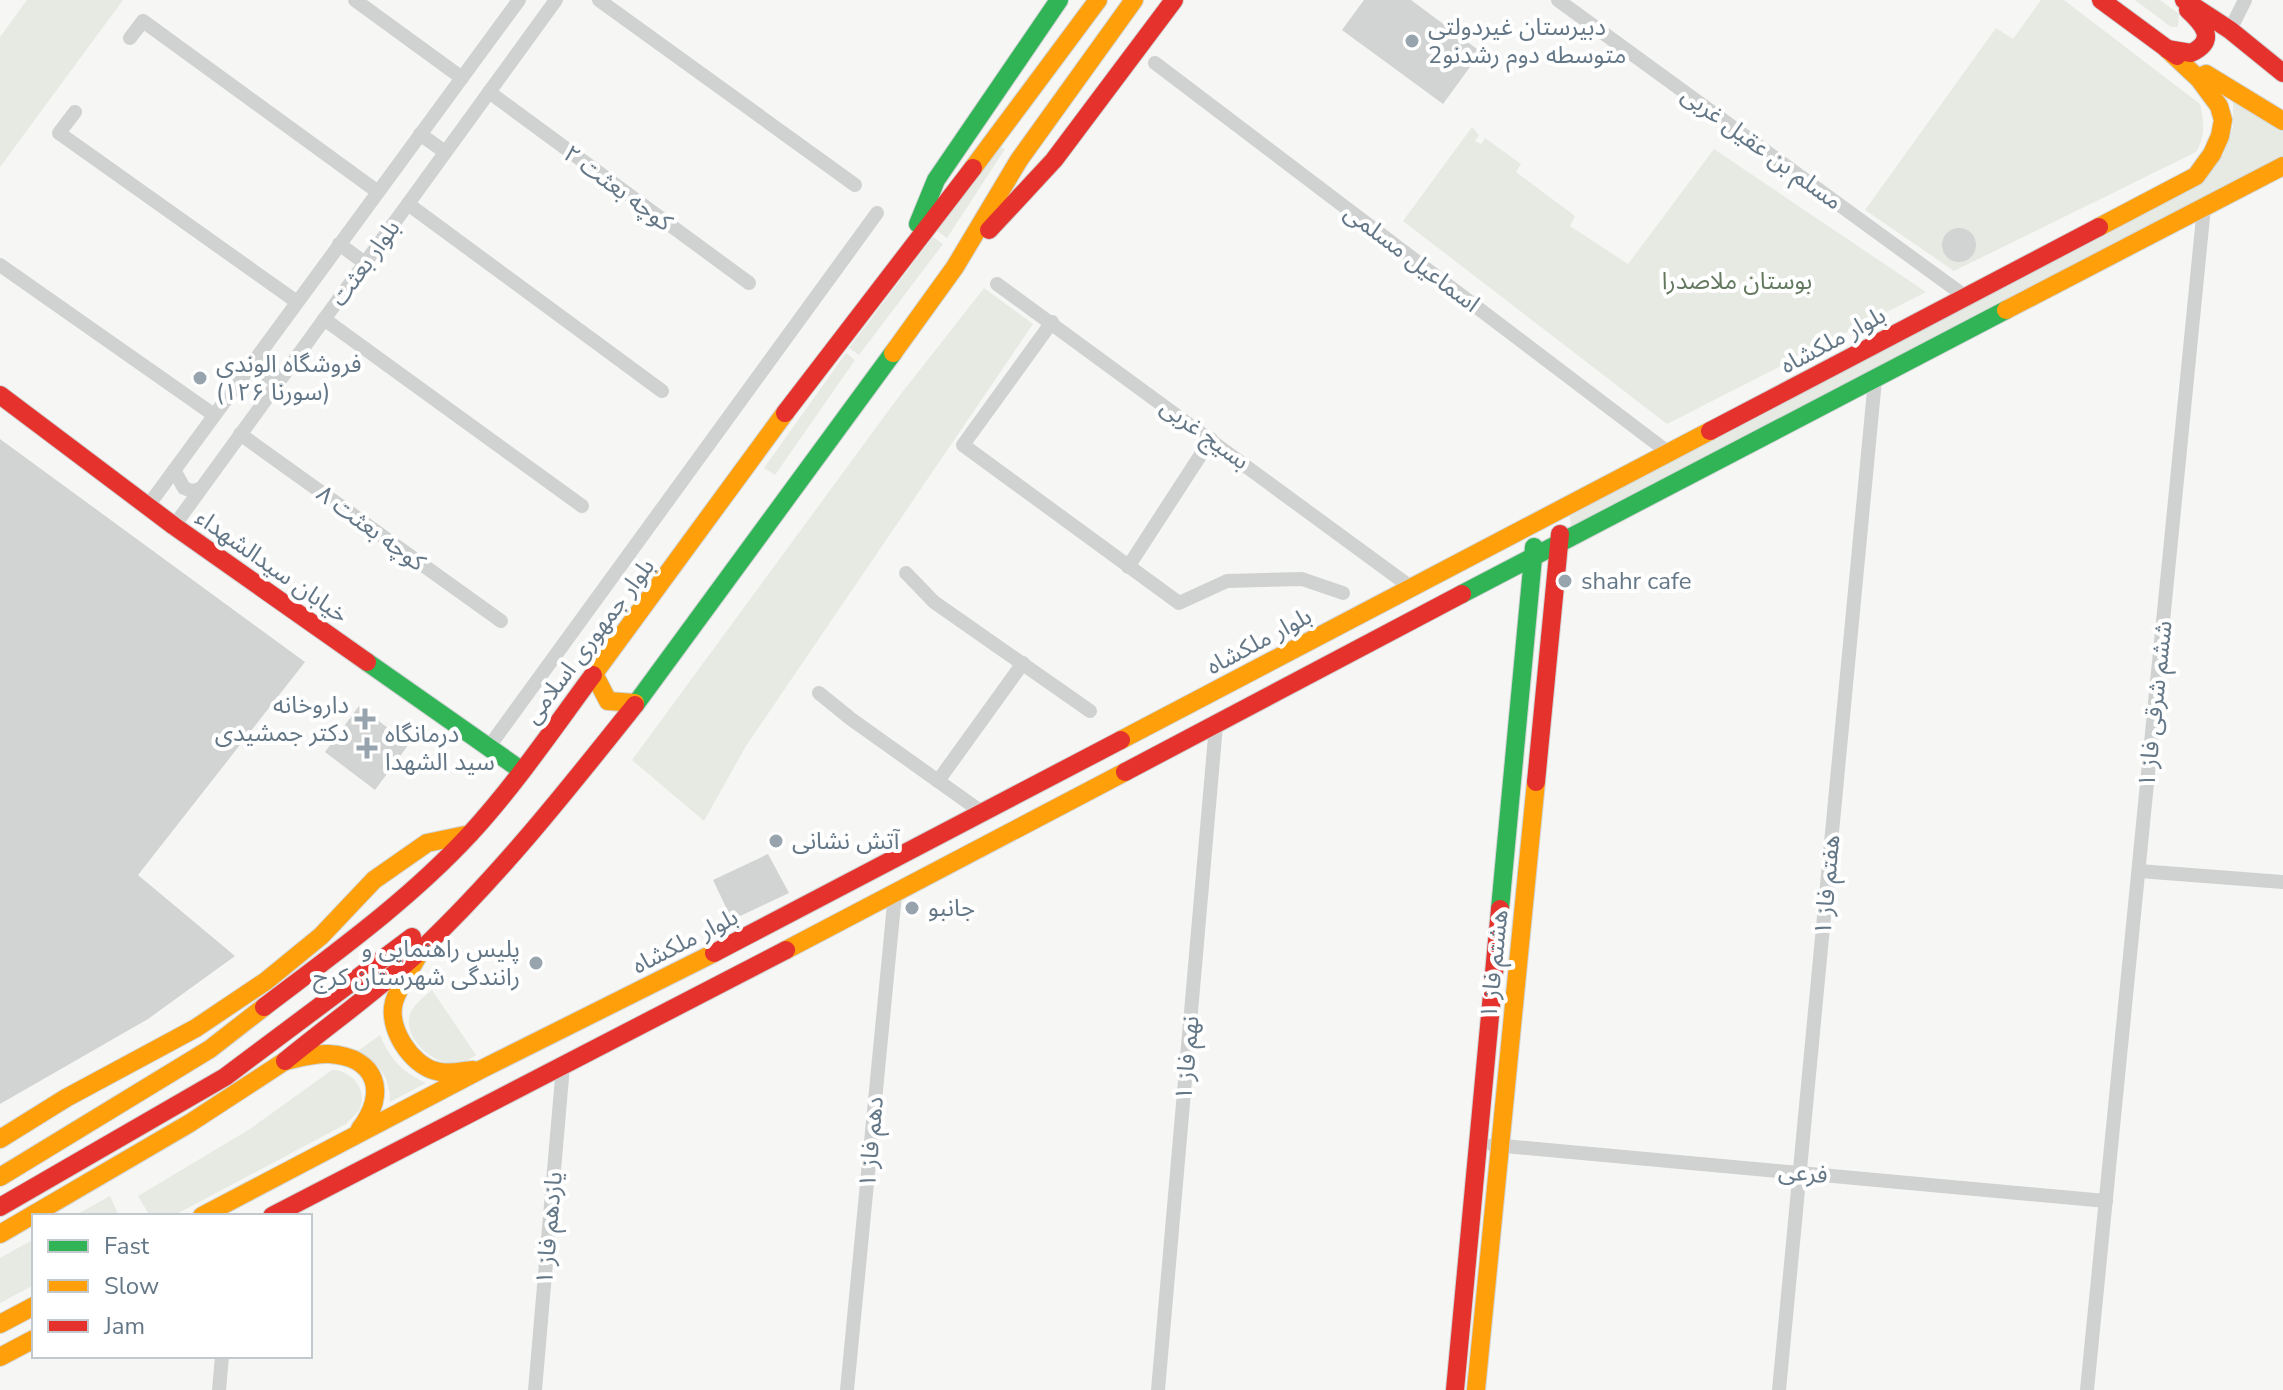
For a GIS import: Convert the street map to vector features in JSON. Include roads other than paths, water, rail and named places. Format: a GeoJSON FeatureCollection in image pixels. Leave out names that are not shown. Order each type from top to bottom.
{"type":"FeatureCollection","features":[{"type":"Feature","properties":{"kind":"main road"},"geometry":{"type":"LineString","coordinates":[[907,250],[936,180],[1059,0]]}},
{"type":"Feature","properties":{"kind":"main road","name":"بلوار جمهوری اسلامی"},"geometry":{"type":"LineString","coordinates":[[0,1177],[210,1049],[368,927],[430,874],[470,834],[670,573],[810,377],[997,137],[1098,0]]}},
{"type":"Feature","properties":{"kind":"main road"},"geometry":{"type":"LineString","coordinates":[[34,1214],[190,1123],[285,1061],[421,950],[494,874],[554,807],[662,671],[955,267],[1019,160],[1134,0]]}},
{"type":"Feature","properties":{"kind":"main road"},"geometry":{"type":"LineString","coordinates":[[955,267],[1054,160],[1174,0]]}},
{"type":"Feature","properties":{"kind":"main road"},"geometry":{"type":"LineString","coordinates":[[2101,0],[2167,49],[2283,121]]}},
{"type":"Feature","properties":{"kind":"main road"},"geometry":{"type":"LineString","coordinates":[[2167,49],[2189,54],[2198,50],[2206,39],[2200,21],[2177,0]]}},
{"type":"Feature","properties":{"kind":"main road"},"geometry":{"type":"LineString","coordinates":[[2184,0],[2230,30],[2283,73]]}},
{"type":"Feature","properties":{"kind":"main road","name":"بلوار ملکشاه"},"geometry":{"type":"LineString","coordinates":[[210,1214],[232,1208],[352,1137],[682,970],[2196,176],[2215,154],[2224,126],[2218,99],[2167,49]]}},
{"type":"Feature","properties":{"kind":"main road"},"geometry":{"type":"LineString","coordinates":[[276,1214],[786,951],[1560,542],[2283,166]]}},
{"type":"Feature","properties":{"kind":"main road","name":"خیابان سیدالشهداء"},"geometry":{"type":"LineString","coordinates":[[0,395],[174,526],[521,770]]}},
{"type":"Feature","properties":{"kind":"main road","name":"هشتم فاز ۱"},"geometry":{"type":"LineString","coordinates":[[1476,1390],[1562,509]]}},
{"type":"Feature","properties":{"kind":"main road","name":"هشتم فاز ۱"},"geometry":{"type":"LineString","coordinates":[[1455,1390],[1535,523]]}},
{"type":"Feature","properties":{"kind":"main road"},"geometry":{"type":"LineString","coordinates":[[594,674],[608,701],[635,703]]}},
{"type":"Feature","properties":{"kind":"main road"},"geometry":{"type":"LineString","coordinates":[[0,1139],[66,1098],[196,1028],[266,981],[321,936],[374,880],[427,843],[470,834]]}},
{"type":"Feature","properties":{"kind":"main road"},"geometry":{"type":"LineString","coordinates":[[0,1207],[225,1077],[494,874]]}},
{"type":"Feature","properties":{"kind":"main road"},"geometry":{"type":"LineString","coordinates":[[773,922],[768,941],[786,951]]}},
{"type":"Feature","properties":{"kind":"main road"},"geometry":{"type":"LineString","coordinates":[[421,950],[394,1003],[394,1020],[402,1041],[414,1058],[432,1071],[482,1069]]}},
{"type":"Feature","properties":{"kind":"main road"},"geometry":{"type":"LineString","coordinates":[[682,970],[692,969],[704,975],[704,993]]}},
{"type":"Feature","properties":{"kind":"main road"},"geometry":{"type":"LineString","coordinates":[[285,1061],[327,1053],[355,1061],[369,1070],[377,1090],[376,1108],[372,1117],[352,1137]]}},
{"type":"Feature","properties":{"kind":"main road"},"geometry":{"type":"LineString","coordinates":[[0,1234],[32,1215]]}},
{"type":"Feature","properties":{"kind":"main road"},"geometry":{"type":"LineString","coordinates":[[0,1324],[32,1307]]}},
{"type":"Feature","properties":{"kind":"main road"},"geometry":{"type":"LineString","coordinates":[[0,1357],[32,1340]]}},
{"type":"Feature","properties":{"kind":"street"},"geometry":{"type":"LineString","coordinates":[[355,0],[462,78]]}},
{"type":"Feature","properties":{"kind":"street","name":"بلوار بعثت"},"geometry":{"type":"LineString","coordinates":[[148,506],[519,0]]}},
{"type":"Feature","properties":{"kind":"street","name":"بلوار بعثت"},"geometry":{"type":"LineString","coordinates":[[174,526],[556,0]]}},
{"type":"Feature","properties":{"kind":"street"},"geometry":{"type":"LineString","coordinates":[[599,0],[855,185]]}},
{"type":"Feature","properties":{"kind":"street","name":"مسلم بن عقیل غربی"},"geometry":{"type":"LineString","coordinates":[[1558,0],[1966,297]]}},
{"type":"Feature","properties":{"kind":"street"},"geometry":{"type":"LineString","coordinates":[[2230,30],[2245,0]]}},
{"type":"Feature","properties":{"kind":"street"},"geometry":{"type":"LineString","coordinates":[[130,38],[143,21],[378,192]]}},
{"type":"Feature","properties":{"kind":"street","name":"اسماعیل مسلمی"},"geometry":{"type":"LineString","coordinates":[[1155,63],[1669,453]]}},
{"type":"Feature","properties":{"kind":"street","name":"کوچه بعثت ۲"},"geometry":{"type":"LineString","coordinates":[[489,92],[749,283]]}},
{"type":"Feature","properties":{"kind":"street"},"geometry":{"type":"LineString","coordinates":[[75,112],[59,133],[297,302]]}},
{"type":"Feature","properties":{"kind":"street"},"geometry":{"type":"LineString","coordinates":[[420,134],[445,152]]}},
{"type":"Feature","properties":{"kind":"street"},"geometry":{"type":"LineString","coordinates":[[408,204],[662,391]]}},
{"type":"Feature","properties":{"kind":"street","name":"ششم شرقی فاز ۱"},"geometry":{"type":"LineString","coordinates":[[2087,1390],[2204,207]]}},
{"type":"Feature","properties":{"kind":"street"},"geometry":{"type":"LineString","coordinates":[[488,748],[650,531],[877,213]]}},
{"type":"Feature","properties":{"kind":"street"},"geometry":{"type":"LineString","coordinates":[[339,244],[365,263]]}},
{"type":"Feature","properties":{"kind":"street"},"geometry":{"type":"LineString","coordinates":[[0,265],[214,415]]}},
{"type":"Feature","properties":{"kind":"street","name":"بسیج غربی"},"geometry":{"type":"LineString","coordinates":[[997,284],[1412,588]]}},
{"type":"Feature","properties":{"kind":"street"},"geometry":{"type":"LineString","coordinates":[[324,319],[582,506]]}},
{"type":"Feature","properties":{"kind":"street"},"geometry":{"type":"LineString","coordinates":[[1052,322],[963,445],[1179,603],[1227,581],[1302,579],[1343,593]]}},
{"type":"Feature","properties":{"kind":"street"},"geometry":{"type":"LineString","coordinates":[[251,365],[278,383]]}},
{"type":"Feature","properties":{"kind":"street","name":"هفتم فاز ۱"},"geometry":{"type":"LineString","coordinates":[[1779,1390],[1875,380]]}},
{"type":"Feature","properties":{"kind":"street","name":"کوچه بعثت ۸"},"geometry":{"type":"LineString","coordinates":[[240,434],[501,621]]}},
{"type":"Feature","properties":{"kind":"street"},"geometry":{"type":"LineString","coordinates":[[1128,567],[1211,439]]}},
{"type":"Feature","properties":{"kind":"street"},"geometry":{"type":"LineString","coordinates":[[174,470],[184,488],[192,491],[200,489]]}},
{"type":"Feature","properties":{"kind":"street"},"geometry":{"type":"LineString","coordinates":[[906,573],[934,602],[1090,711]]}},
{"type":"Feature","properties":{"kind":"street"},"geometry":{"type":"LineString","coordinates":[[938,781],[1023,663]]}},
{"type":"Feature","properties":{"kind":"street"},"geometry":{"type":"LineString","coordinates":[[819,693],[983,813]]}},
{"type":"Feature","properties":{"kind":"street","name":"نهم فاز ۱"},"geometry":{"type":"LineString","coordinates":[[1158,1390],[1216,725]]}},
{"type":"Feature","properties":{"kind":"street"},"geometry":{"type":"LineString","coordinates":[[2139,871],[2283,882]]}},
{"type":"Feature","properties":{"kind":"street","name":"دهم فاز ۱"},"geometry":{"type":"LineString","coordinates":[[847,1390],[895,894]]}},
{"type":"Feature","properties":{"kind":"street","name":"یازدهم فاز ۱"},"geometry":{"type":"LineString","coordinates":[[535,1390],[563,1066]]}},
{"type":"Feature","properties":{"kind":"street","name":"فرعی"},"geometry":{"type":"LineString","coordinates":[[1479,1144],[2106,1201]]}},
{"type":"Feature","properties":{"kind":"street"},"geometry":{"type":"LineString","coordinates":[[219,1390],[222,1358]]}},
{"type":"Feature","properties":{"kind":"place","name":"دبیرستان غیردولتی متوسطه دوم رشدنو2"},"geometry":{"type":"Point","coordinates":[1412,41]}},
{"type":"Feature","properties":{"kind":"place","name":"فروشگاه الوندی (سورنا ۱۲۶)"},"geometry":{"type":"Point","coordinates":[200,378]}},
{"type":"Feature","properties":{"kind":"place","name":"shahr cafe"},"geometry":{"type":"Point","coordinates":[1565,581]}},
{"type":"Feature","properties":{"kind":"place","name":"داروخانه دکتر جمشیدی"},"geometry":{"type":"Point","coordinates":[365,719]}},
{"type":"Feature","properties":{"kind":"place","name":"درمانگاه سید الشهدا"},"geometry":{"type":"Point","coordinates":[367,748]}},
{"type":"Feature","properties":{"kind":"place","name":"آتش نشانی"},"geometry":{"type":"Point","coordinates":[776,841]}},
{"type":"Feature","properties":{"kind":"place","name":"جانبو"},"geometry":{"type":"Point","coordinates":[912,908]}},
{"type":"Feature","properties":{"kind":"place","name":"پلیس راهنمایی و رانندگی شهرستان کرج"},"geometry":{"type":"Point","coordinates":[536,963]}},
{"type":"Feature","properties":{"kind":"park label","name":"بوستان ملاصدرا"},"geometry":{"type":"Point","coordinates":[1737,281]}}]}
